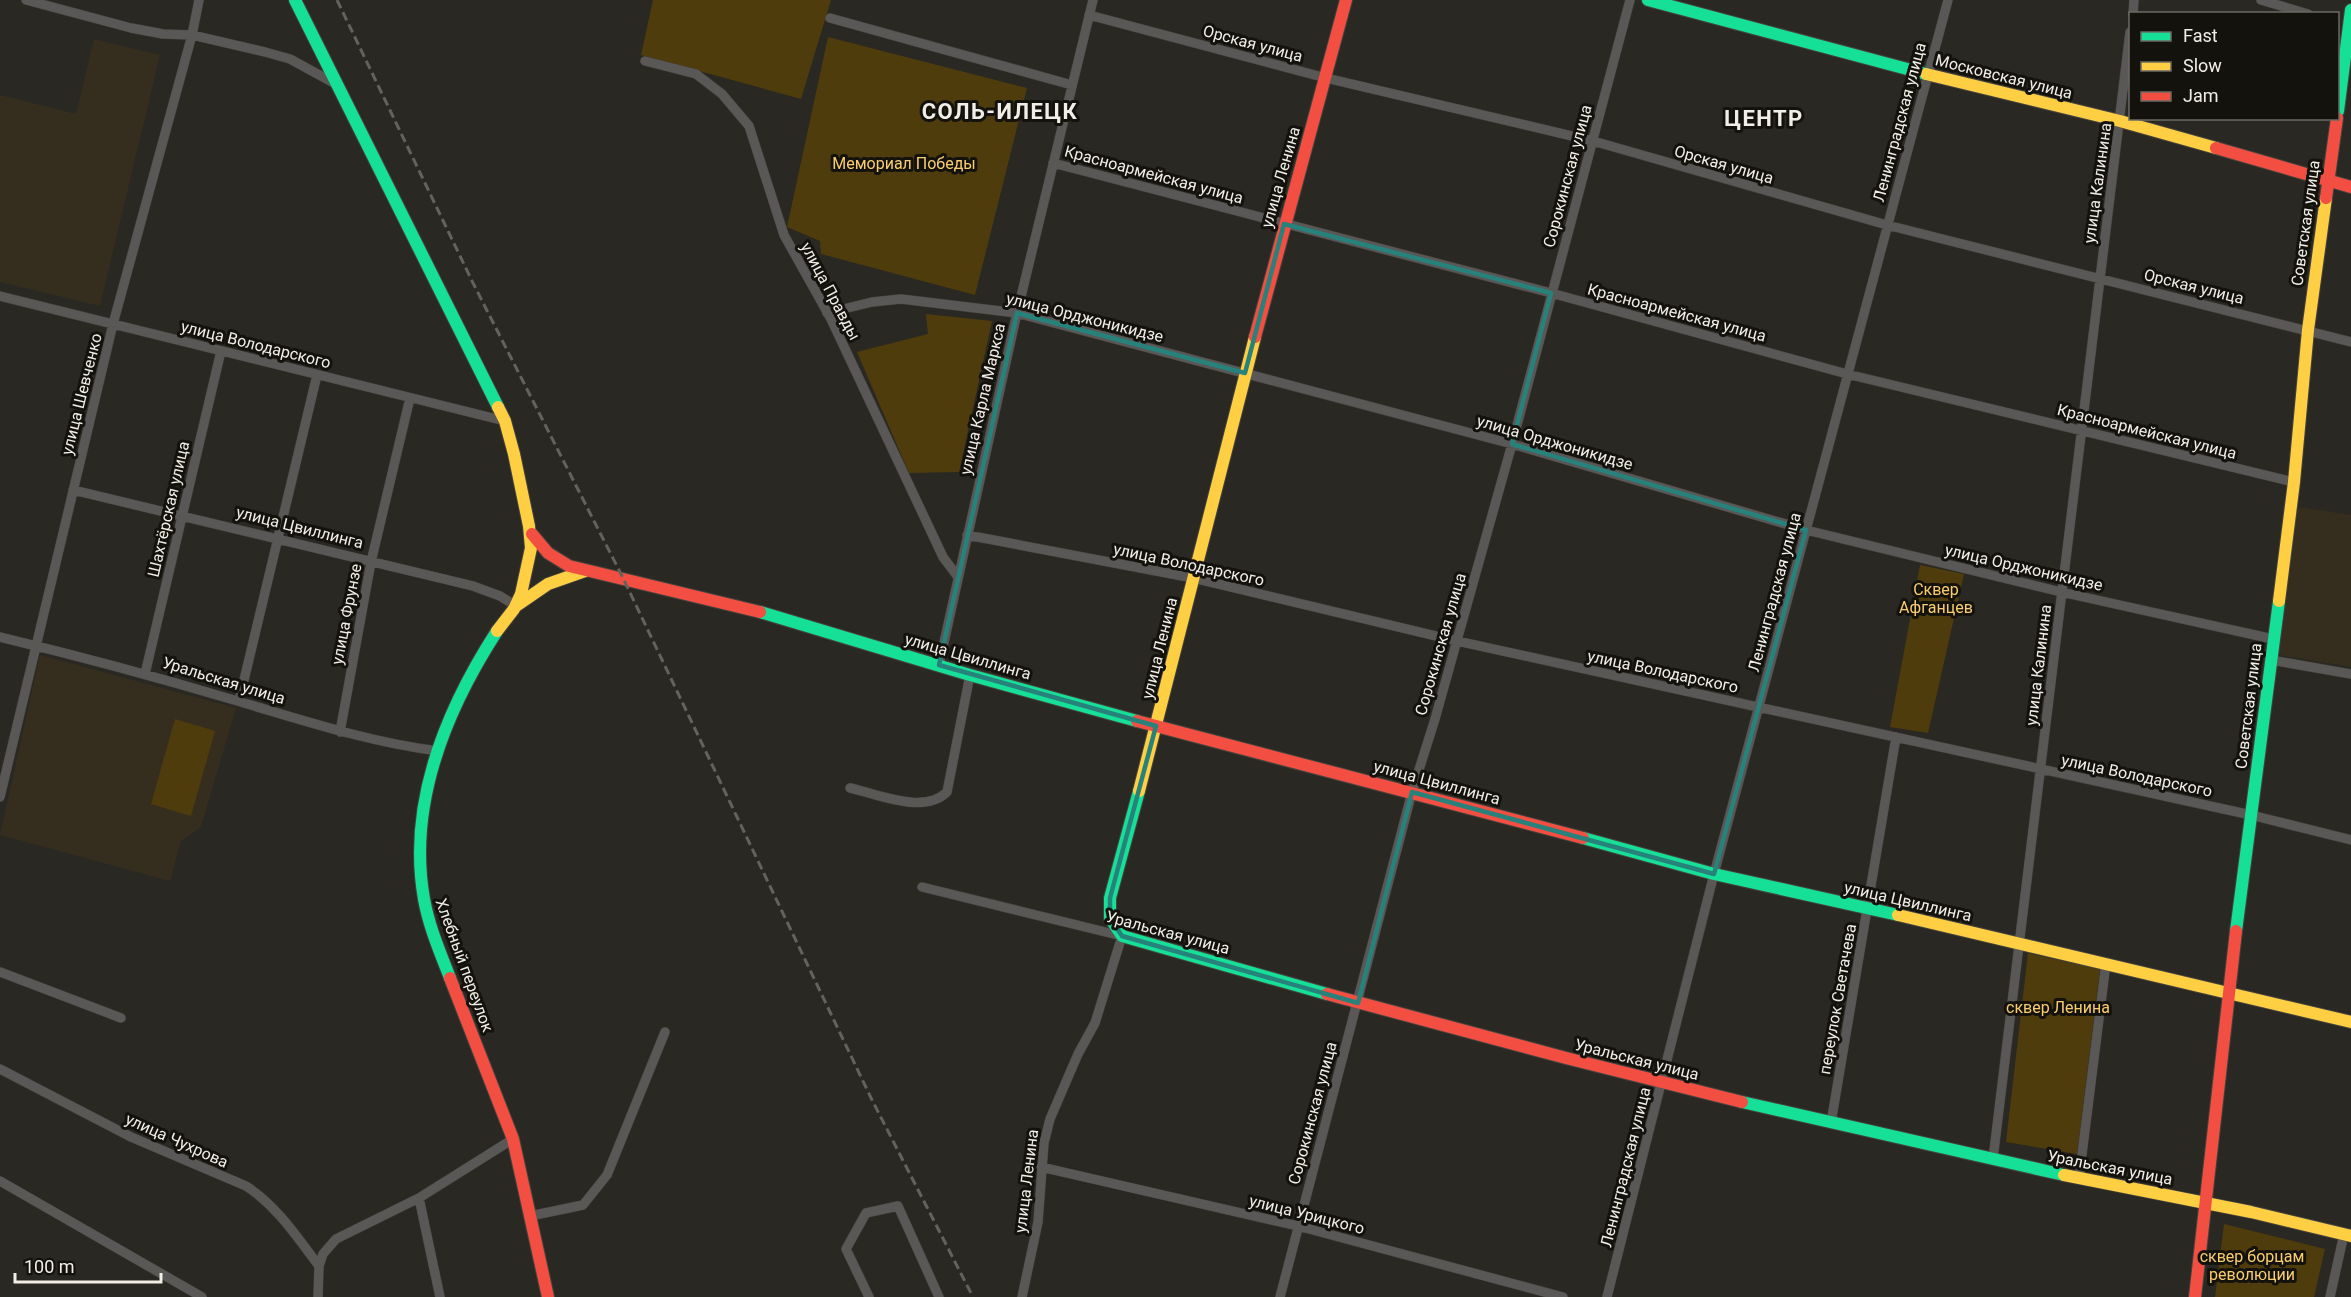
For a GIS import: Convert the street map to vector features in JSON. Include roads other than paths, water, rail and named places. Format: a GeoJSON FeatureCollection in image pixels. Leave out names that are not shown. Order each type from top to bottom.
{"type":"FeatureCollection","features":[{"type":"Feature","properties":{"kind":"street"},"geometry":{"type":"LineString","coordinates":[[26,0],[131,28],[164,34],[192,35],[290,59],[334,82]]}},
{"type":"Feature","properties":{"kind":"street","name":"улица Шевченко"},"geometry":{"type":"LineString","coordinates":[[0,797],[113,324],[192,35],[199,0]]}},
{"type":"Feature","properties":{"kind":"street"},"geometry":{"type":"LineString","coordinates":[[295,0],[321,48],[334,82],[506,421],[519,467],[532,534]]}},
{"type":"Feature","properties":{"kind":"street","name":"улица Карла Маркса"},"geometry":{"type":"LineString","coordinates":[[939,665],[1017,313],[1093,0]]}},
{"type":"Feature","properties":{"kind":"street","name":"улица Ленина"},"geometry":{"type":"LineString","coordinates":[[1022,1297],[1038,1222],[1044,1143],[1053,1111],[1078,1054],[1095,1023],[1122,936],[1110,918],[1110,898],[1284,224],[1346,0]]}},
{"type":"Feature","properties":{"kind":"street","name":"Сорокинская улица"},"geometry":{"type":"LineString","coordinates":[[1280,1297],[1412,792],[1512,444],[1630,0]]}},
{"type":"Feature","properties":{"kind":"street","name":"Московская улица"},"geometry":{"type":"LineString","coordinates":[[1648,0],[1926,74],[2120,121],[2351,187]]}},
{"type":"Feature","properties":{"kind":"street","name":"Ленинградская улица"},"geometry":{"type":"LineString","coordinates":[[1607,1297],[1714,874],[1926,74],[1948,0]]}},
{"type":"Feature","properties":{"kind":"street"},"geometry":{"type":"LineString","coordinates":[[2261,0],[2301,12]]}},
{"type":"Feature","properties":{"kind":"street"},"geometry":{"type":"LineString","coordinates":[[2339,92],[2346,24],[2351,10]]}},
{"type":"Feature","properties":{"kind":"street","name":"Орская улица"},"geometry":{"type":"LineString","coordinates":[[1089,15],[1326,78],[1593,141],[1887,225],[2351,342]]}},
{"type":"Feature","properties":{"kind":"street"},"geometry":{"type":"LineString","coordinates":[[831,18],[1072,85]]}},
{"type":"Feature","properties":{"kind":"street","name":"улица Калинина"},"geometry":{"type":"LineString","coordinates":[[1994,1159],[2129,41]]}},
{"type":"Feature","properties":{"kind":"street","name":"улица Правды"},"geometry":{"type":"LineString","coordinates":[[645,61],[696,74],[722,94],[749,126],[784,235],[827,314],[943,557],[958,577]]}},
{"type":"Feature","properties":{"kind":"street","name":"Советская улица"},"geometry":{"type":"LineString","coordinates":[[2195,1297],[2228,993],[2294,482],[2308,330],[2337,120]]}},
{"type":"Feature","properties":{"kind":"street","name":"Красноармейская улица"},"geometry":{"type":"LineString","coordinates":[[1053,163],[1551,293],[1847,374],[2294,482]]}},
{"type":"Feature","properties":{"kind":"street","name":"улица Володарского"},"geometry":{"type":"LineString","coordinates":[[0,296],[506,421]]}},
{"type":"Feature","properties":{"kind":"street","name":"улица Орджоникидзе"},"geometry":{"type":"LineString","coordinates":[[827,314],[872,302],[901,299],[1017,313],[1512,444],[1806,530],[2061,592],[2273,639]]}},
{"type":"Feature","properties":{"kind":"street","name":"Шахтёрская улица"},"geometry":{"type":"LineString","coordinates":[[145,674],[221,351]]}},
{"type":"Feature","properties":{"kind":"street"},"geometry":{"type":"LineString","coordinates":[[239,701],[317,375]]}},
{"type":"Feature","properties":{"kind":"street","name":"улица Фрунзе"},"geometry":{"type":"LineString","coordinates":[[340,732],[371,562],[411,398]]}},
{"type":"Feature","properties":{"kind":"street","name":"улица Цвиллинга"},"geometry":{"type":"LineString","coordinates":[[73,489],[473,585],[500,596],[516,606]]}},
{"type":"Feature","properties":{"kind":"street","name":"улица Цвиллинга"},"geometry":{"type":"LineString","coordinates":[[532,534],[554,559],[569,566],[721,601],[970,675],[1156,726],[1412,792],[1714,874],[2106,963],[2351,1022]]}},
{"type":"Feature","properties":{"kind":"street","name":"Хлебный переулок"},"geometry":{"type":"LineString","coordinates":[[532,534],[529,565],[516,606],[473,669],[459,697],[438,752],[424,808],[419,841],[424,909],[513,1139],[548,1297]]}},
{"type":"Feature","properties":{"kind":"street","name":"улица Володарского"},"geometry":{"type":"LineString","coordinates":[[967,535],[1193,578],[1457,641],[2251,815],[2351,840]]}},
{"type":"Feature","properties":{"kind":"street"},"geometry":{"type":"LineString","coordinates":[[516,606],[539,588],[561,578],[586,571]]}},
{"type":"Feature","properties":{"kind":"street","name":"Уральская улица"},"geometry":{"type":"LineString","coordinates":[[0,637],[145,674],[340,732],[402,747],[438,752]]}},
{"type":"Feature","properties":{"kind":"street"},"geometry":{"type":"LineString","coordinates":[[2271,660],[2351,674]]}},
{"type":"Feature","properties":{"kind":"street"},"geometry":{"type":"LineString","coordinates":[[850,788],[903,801],[922,802],[940,799],[947,792],[970,675]]}},
{"type":"Feature","properties":{"kind":"street","name":"переулок Светачева"},"geometry":{"type":"LineString","coordinates":[[1831,1123],[1896,737]]}},
{"type":"Feature","properties":{"kind":"street","name":"Уральская улица"},"geometry":{"type":"LineString","coordinates":[[922,887],[1122,936],[1358,1003],[1662,1082],[1831,1123],[2347,1235]]}},
{"type":"Feature","properties":{"kind":"street"},"geometry":{"type":"LineString","coordinates":[[2079,1178],[2106,963]]}},
{"type":"Feature","properties":{"kind":"street"},"geometry":{"type":"LineString","coordinates":[[0,972],[122,1018]]}},
{"type":"Feature","properties":{"kind":"street"},"geometry":{"type":"LineString","coordinates":[[530,1216],[583,1205],[607,1175],[664,1032]]}},
{"type":"Feature","properties":{"kind":"street","name":"улица Чухрова"},"geometry":{"type":"LineString","coordinates":[[0,1069],[131,1137],[246,1186],[277,1211],[319,1266]]}},
{"type":"Feature","properties":{"kind":"street"},"geometry":{"type":"LineString","coordinates":[[318,1297],[319,1266],[323,1254],[336,1239],[419,1198],[513,1139]]}},
{"type":"Feature","properties":{"kind":"street","name":"улица Урицкого"},"geometry":{"type":"LineString","coordinates":[[1041,1167],[1298,1226],[1563,1297]]}},
{"type":"Feature","properties":{"kind":"street"},"geometry":{"type":"LineString","coordinates":[[0,1180],[202,1297]]}},
{"type":"Feature","properties":{"kind":"street"},"geometry":{"type":"LineString","coordinates":[[419,1198],[440,1297]]}},
{"type":"Feature","properties":{"kind":"street"},"geometry":{"type":"LineString","coordinates":[[869,1297],[846,1249],[866,1213],[898,1206],[939,1297]]}},
{"type":"Feature","properties":{"kind":"street"},"geometry":{"type":"LineString","coordinates":[[2330,1297],[2347,1235]]}},
{"type":"Feature","properties":{"kind":"railway"},"geometry":{"type":"LineString","coordinates":[[337,0],[473,283],[623,578],[872,1100],[973,1297]]}},
{"type":"Feature","properties":{"kind":"district","name":"СОЛЬ-ИЛЕЦК"},"geometry":{"type":"Point","coordinates":[1000,111]}},
{"type":"Feature","properties":{"kind":"district","name":"ЦЕНТР"},"geometry":{"type":"Point","coordinates":[1764,118]}},
{"type":"Feature","properties":{"kind":"park label","name":"Мемориал Победы"},"geometry":{"type":"Point","coordinates":[904,163]}},
{"type":"Feature","properties":{"kind":"park label","name":"Сквер Афганцев"},"geometry":{"type":"Point","coordinates":[1936,598]}},
{"type":"Feature","properties":{"kind":"park label","name":"сквер Ленина"},"geometry":{"type":"Point","coordinates":[2058,1007]}},
{"type":"Feature","properties":{"kind":"park label","name":"сквер борцам революции"},"geometry":{"type":"Point","coordinates":[2252,1265]}}]}
